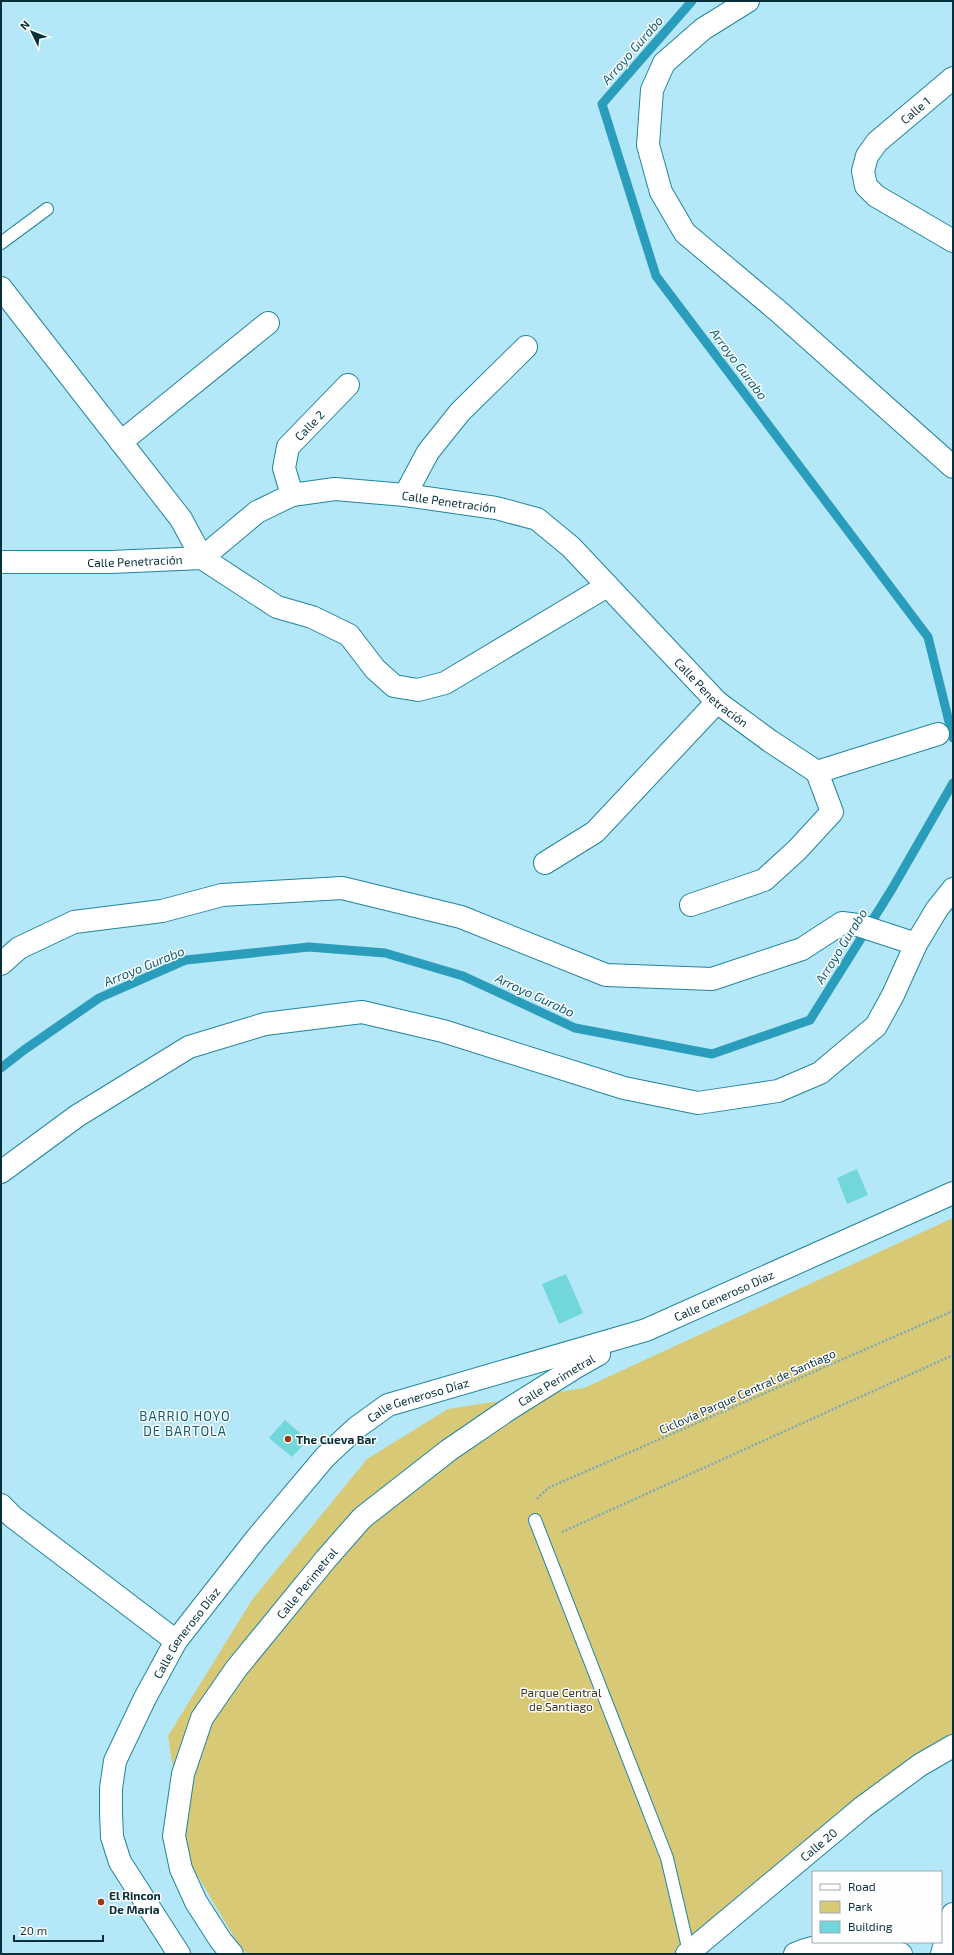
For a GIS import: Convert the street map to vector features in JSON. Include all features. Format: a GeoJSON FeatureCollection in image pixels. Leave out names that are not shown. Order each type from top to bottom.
{"type":"FeatureCollection","features":[{"type":"Feature","properties":{"kind":"street"},"geometry":{"type":"LineString","coordinates":[[748,1],[703,30],[664,63],[652,90],[648,145],[661,192],[685,233],[784,316],[953,467]]}},
{"type":"Feature","properties":{"kind":"street","name":"Calle 1"},"geometry":{"type":"LineString","coordinates":[[953,78],[877,142],[867,156],[863,171],[866,186],[876,196],[953,241]]}},
{"type":"Feature","properties":{"kind":"street"},"geometry":{"type":"LineString","coordinates":[[1,288],[182,520],[202,558],[277,607],[312,617],[349,635],[375,669],[394,686],[418,690],[445,683],[608,586]]}},
{"type":"Feature","properties":{"kind":"street"},"geometry":{"type":"LineString","coordinates":[[121,442],[268,323]]}},
{"type":"Feature","properties":{"kind":"street"},"geometry":{"type":"LineString","coordinates":[[405,494],[428,452],[460,412],[526,347]]}},
{"type":"Feature","properties":{"kind":"street","name":"Calle 2"},"geometry":{"type":"LineString","coordinates":[[292,495],[284,468],[288,447],[348,385]]}},
{"type":"Feature","properties":{"kind":"street","name":"Calle Penetración"},"geometry":{"type":"LineString","coordinates":[[1,562],[111,562],[202,558],[257,512],[292,495],[335,489],[405,494],[496,508],[537,519],[571,547],[717,702],[770,741],[818,772]]}},
{"type":"Feature","properties":{"kind":"street"},"geometry":{"type":"LineString","coordinates":[[545,862],[595,832],[717,702]]}},
{"type":"Feature","properties":{"kind":"street"},"geometry":{"type":"LineString","coordinates":[[691,905],[764,880],[797,850],[832,812],[818,772],[938,734]]}},
{"type":"Feature","properties":{"kind":"street"},"geometry":{"type":"LineString","coordinates":[[1,964],[20,948],[74,922],[162,911],[222,896],[342,888],[461,917],[606,975],[712,979],[802,949],[842,924],[858,925],[916,944]]}},
{"type":"Feature","properties":{"kind":"street"},"geometry":{"type":"LineString","coordinates":[[1,1172],[77,1116],[189,1047],[265,1024],[362,1012],[443,1031],[624,1088],[698,1103],[778,1091],[820,1073],[876,1026],[893,995],[916,944],[937,909],[953,889]]}},
{"type":"Feature","properties":{"kind":"street","name":"Calle Generoso Díaz"},"geometry":{"type":"LineString","coordinates":[[179,1954],[120,1862],[112,1837],[111,1788],[115,1761],[145,1698],[176,1641],[256,1539],[325,1457],[356,1428],[388,1406],[646,1330],[953,1193]]}},
{"type":"Feature","properties":{"kind":"street","name":"Calle Perimetral"},"geometry":{"type":"LineString","coordinates":[[232,1954],[221,1941],[196,1902],[181,1869],[174,1836],[183,1774],[202,1718],[236,1669],[326,1559],[362,1518],[449,1450],[509,1409],[576,1367],[646,1330]]}},
{"type":"Feature","properties":{"kind":"street"},"geometry":{"type":"LineString","coordinates":[[1,1505],[20,1522],[176,1641]]}},
{"type":"Feature","properties":{"kind":"street","name":"Calle 20"},"geometry":{"type":"LineString","coordinates":[[689,1953],[863,1807],[920,1765],[953,1746]]}},
{"type":"Feature","properties":{"kind":"street"},"geometry":{"type":"LineString","coordinates":[[942,1954],[953,1914]]}},
{"type":"Feature","properties":{"kind":"street"},"geometry":{"type":"LineString","coordinates":[[795,1954],[810,1947],[835,1943],[901,1954]]}},
{"type":"Feature","properties":{"kind":"lane"},"geometry":{"type":"LineString","coordinates":[[1,243],[47,209]]}},
{"type":"Feature","properties":{"kind":"lane"},"geometry":{"type":"LineString","coordinates":[[535,1520],[667,1858],[689,1953]]}},
{"type":"Feature","properties":{"kind":"path","name":"Ciclovía Parque Central de Santiago"},"geometry":{"type":"LineString","coordinates":[[548,1488],[953,1311]]}},
{"type":"Feature","properties":{"kind":"path"},"geometry":{"type":"LineString","coordinates":[[562,1532],[953,1355]]}},
{"type":"Feature","properties":{"kind":"green space","name":"Parque Central de Santiago"},"geometry":{"type":"Polygon","coordinates":[[[953,1218],[953,1747],[686,1954],[247,1954],[234,1937],[174,1836],[178,1802],[168,1736],[252,1600],[367,1459],[448,1409],[584,1388],[953,1218]]]}},
{"type":"Feature","properties":{"kind":"building"},"geometry":{"type":"Polygon","coordinates":[[[857,1169],[868,1195],[847,1204],[837,1178],[857,1169]]]}},
{"type":"Feature","properties":{"kind":"building"},"geometry":{"type":"Polygon","coordinates":[[[566,1274],[583,1313],[559,1324],[542,1284],[566,1274]]]}},
{"type":"Feature","properties":{"kind":"building","name":"The Cueva Bar"},"geometry":{"type":"Polygon","coordinates":[[[285,1420],[308,1440],[292,1457],[269,1438],[285,1420]]]}},
{"type":"Feature","properties":{"kind":"waterway","name":"Arroyo Gurabo"},"geometry":{"type":"LineString","coordinates":[[692,1],[602,104],[656,276],[928,637],[953,738]]}},
{"type":"Feature","properties":{"kind":"waterway","name":"Arroyo Gurabo"},"geometry":{"type":"LineString","coordinates":[[1,1068],[24,1050],[99,998],[186,960],[309,947],[385,953],[463,976],[575,1028],[712,1054],[810,1020],[892,889],[953,783]]}},
{"type":"Feature","properties":{"kind":"place","name":"The Cueva Bar"},"geometry":{"type":"Point","coordinates":[288,1439]}},
{"type":"Feature","properties":{"kind":"place","name":"El Rincon De Maria"},"geometry":{"type":"Point","coordinates":[101,1902]}},
{"type":"Feature","properties":{"kind":"district","name":"BARRIO HOYO DE BARTOLA"},"geometry":{"type":"Point","coordinates":[185,1424]}}]}
